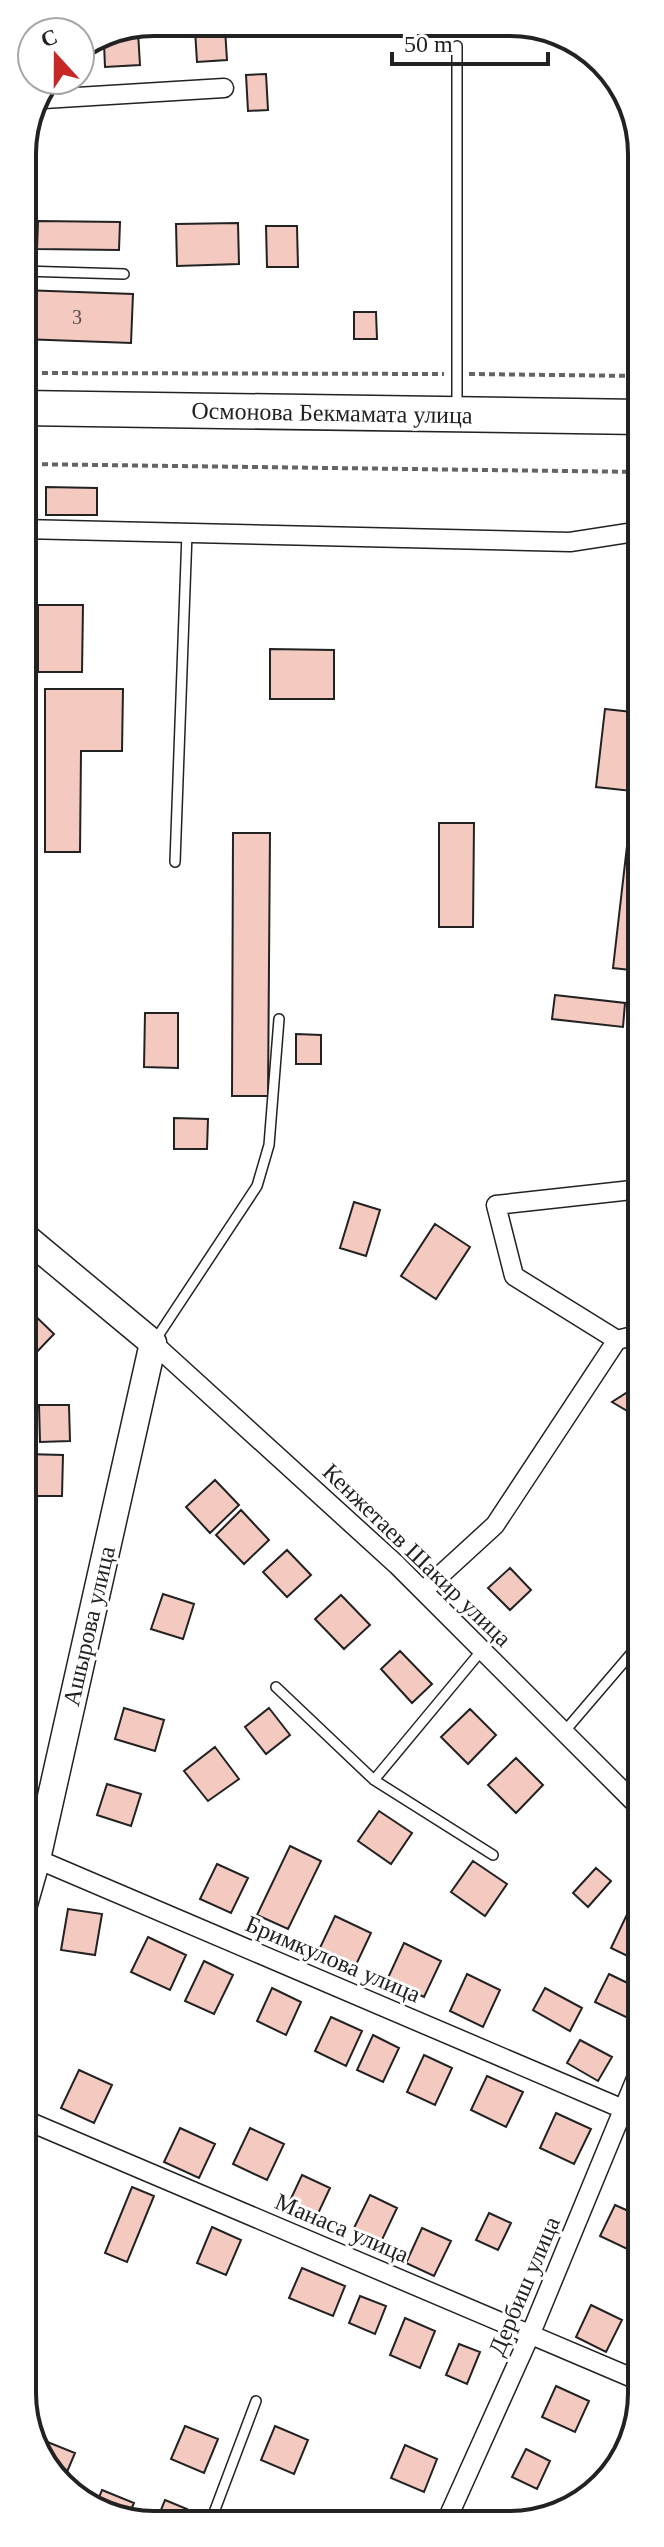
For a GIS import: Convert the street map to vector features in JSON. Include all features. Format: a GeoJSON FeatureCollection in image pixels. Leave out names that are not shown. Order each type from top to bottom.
{"type":"FeatureCollection","features":[{"type":"Feature","properties":{"kind":"highway","name":"Осмонова Бекмамата улица"},"geometry":{"type":"LineString","coordinates":[[36,408],[628,417]]}},
{"type":"Feature","properties":{"kind":"street"},"geometry":{"type":"LineString","coordinates":[[50,99],[224,88]]}},
{"type":"Feature","properties":{"kind":"street"},"geometry":{"type":"LineString","coordinates":[[36,529],[570,542],[628,533]]}},
{"type":"Feature","properties":{"kind":"street"},"geometry":{"type":"LineString","coordinates":[[617,1340],[514,1276],[496,1205],[628,1190]]}},
{"type":"Feature","properties":{"kind":"street"},"geometry":{"type":"LineString","coordinates":[[36,1246],[153,1343]]}},
{"type":"Feature","properties":{"kind":"street"},"geometry":{"type":"LineString","coordinates":[[423,1591],[495,1525],[617,1340],[628,1337]]}},
{"type":"Feature","properties":{"kind":"street","name":"Кенжетаев Шакир улица"},"geometry":{"type":"LineString","coordinates":[[153,1343],[423,1591],[628,1796]]}},
{"type":"Feature","properties":{"kind":"street","name":"Ашырова улица"},"geometry":{"type":"LineString","coordinates":[[36,1833],[153,1343]]}},
{"type":"Feature","properties":{"kind":"street","name":"Бримкулова улица"},"geometry":{"type":"LineString","coordinates":[[36,1861],[623,2109]]}},
{"type":"Feature","properties":{"kind":"street","name":"Дербиш улица"},"geometry":{"type":"LineString","coordinates":[[451,2511],[531,2333],[628,2097]]}},
{"type":"Feature","properties":{"kind":"street","name":"Манаса улица"},"geometry":{"type":"LineString","coordinates":[[36,2124],[628,2376]]}},
{"type":"Feature","properties":{"kind":"lane"},"geometry":{"type":"LineString","coordinates":[[457,46],[457,415]]}},
{"type":"Feature","properties":{"kind":"lane"},"geometry":{"type":"LineString","coordinates":[[36,271],[124,274]]}},
{"type":"Feature","properties":{"kind":"lane"},"geometry":{"type":"LineString","coordinates":[[175,862],[187,533]]}},
{"type":"Feature","properties":{"kind":"lane"},"geometry":{"type":"LineString","coordinates":[[153,1343],[257,1186],[269,1145],[279,1019]]}},
{"type":"Feature","properties":{"kind":"lane"},"geometry":{"type":"LineString","coordinates":[[374,1780],[482,1650]]}},
{"type":"Feature","properties":{"kind":"lane"},"geometry":{"type":"LineString","coordinates":[[564,1732],[628,1657]]}},
{"type":"Feature","properties":{"kind":"lane"},"geometry":{"type":"LineString","coordinates":[[276,1687],[374,1780],[493,1855]]}},
{"type":"Feature","properties":{"kind":"lane"},"geometry":{"type":"LineString","coordinates":[[215,2511],[256,2401]]}},
{"type":"Feature","properties":{"kind":"path"},"geometry":{"type":"LineString","coordinates":[[36,373],[628,376]]}},
{"type":"Feature","properties":{"kind":"path"},"geometry":{"type":"LineString","coordinates":[[36,464],[628,472]]}},
{"type":"Feature","properties":{"kind":"building"},"geometry":{"type":"Polygon","coordinates":[[[195,36],[225,36],[227,60],[197,62],[195,36]]]}},
{"type":"Feature","properties":{"kind":"building"},"geometry":{"type":"Polygon","coordinates":[[[138,37],[140,65],[105,67],[104,48],[138,37]]]}},
{"type":"Feature","properties":{"kind":"building"},"geometry":{"type":"Polygon","coordinates":[[[266,74],[268,110],[248,111],[246,75],[266,74]]]}},
{"type":"Feature","properties":{"kind":"building"},"geometry":{"type":"Polygon","coordinates":[[[38,221],[120,222],[119,250],[37,249],[38,221]]]}},
{"type":"Feature","properties":{"kind":"building"},"geometry":{"type":"Polygon","coordinates":[[[238,223],[239,264],[177,266],[176,224],[238,223]]]}},
{"type":"Feature","properties":{"kind":"building"},"geometry":{"type":"Polygon","coordinates":[[[266,226],[297,226],[298,267],[267,267],[266,226]]]}},
{"type":"Feature","properties":{"kind":"building"},"geometry":{"type":"Polygon","coordinates":[[[36,291],[133,294],[131,343],[36,340],[36,291]]]}},
{"type":"Feature","properties":{"kind":"building"},"geometry":{"type":"Polygon","coordinates":[[[354,312],[376,312],[377,339],[354,339],[354,312]]]}},
{"type":"Feature","properties":{"kind":"building"},"geometry":{"type":"Polygon","coordinates":[[[46,487],[97,488],[97,515],[46,515],[46,487]]]}},
{"type":"Feature","properties":{"kind":"building"},"geometry":{"type":"Polygon","coordinates":[[[38,605],[83,605],[82,672],[38,672],[38,605]]]}},
{"type":"Feature","properties":{"kind":"building"},"geometry":{"type":"Polygon","coordinates":[[[270,649],[334,650],[334,699],[270,699],[270,649]]]}},
{"type":"Feature","properties":{"kind":"building"},"geometry":{"type":"Polygon","coordinates":[[[45,689],[123,689],[122,751],[81,751],[80,852],[45,852],[45,689]]]}},
{"type":"Feature","properties":{"kind":"building"},"geometry":{"type":"Polygon","coordinates":[[[605,709],[628,712],[628,791],[596,787],[605,709]]]}},
{"type":"Feature","properties":{"kind":"building"},"geometry":{"type":"Polygon","coordinates":[[[439,823],[474,823],[473,927],[439,927],[439,823]]]}},
{"type":"Feature","properties":{"kind":"building"},"geometry":{"type":"Polygon","coordinates":[[[233,833],[270,833],[268,1096],[232,1096],[233,833]]]}},
{"type":"Feature","properties":{"kind":"building"},"geometry":{"type":"Polygon","coordinates":[[[627,846],[628,970],[613,968],[627,846]]]}},
{"type":"Feature","properties":{"kind":"building"},"geometry":{"type":"Polygon","coordinates":[[[555,995],[625,1003],[623,1027],[552,1019],[555,995]]]}},
{"type":"Feature","properties":{"kind":"building"},"geometry":{"type":"Polygon","coordinates":[[[145,1013],[178,1013],[178,1068],[144,1067],[145,1013]]]}},
{"type":"Feature","properties":{"kind":"building"},"geometry":{"type":"Polygon","coordinates":[[[296,1034],[321,1035],[321,1064],[296,1064],[296,1034]]]}},
{"type":"Feature","properties":{"kind":"building"},"geometry":{"type":"Polygon","coordinates":[[[174,1118],[208,1119],[207,1149],[174,1149],[174,1118]]]}},
{"type":"Feature","properties":{"kind":"building"},"geometry":{"type":"Polygon","coordinates":[[[354,1202],[380,1210],[366,1256],[340,1248],[354,1202]]]}},
{"type":"Feature","properties":{"kind":"building"},"geometry":{"type":"Polygon","coordinates":[[[435,1224],[470,1247],[436,1299],[401,1276],[435,1224]]]}},
{"type":"Feature","properties":{"kind":"building"},"geometry":{"type":"Polygon","coordinates":[[[36,1317],[54,1334],[36,1353],[36,1317]]]}},
{"type":"Feature","properties":{"kind":"building"},"geometry":{"type":"Polygon","coordinates":[[[628,1392],[628,1411],[612,1402],[628,1392]]]}},
{"type":"Feature","properties":{"kind":"building"},"geometry":{"type":"Polygon","coordinates":[[[39,1405],[69,1405],[70,1441],[40,1442],[39,1405]]]}},
{"type":"Feature","properties":{"kind":"building"},"geometry":{"type":"Polygon","coordinates":[[[36,1454],[63,1455],[62,1496],[36,1496],[36,1454]]]}},
{"type":"Feature","properties":{"kind":"building"},"geometry":{"type":"Polygon","coordinates":[[[215,1480],[239,1505],[210,1533],[186,1507],[215,1480]]]}},
{"type":"Feature","properties":{"kind":"building"},"geometry":{"type":"Polygon","coordinates":[[[241,1510],[269,1540],[244,1564],[216,1535],[241,1510]]]}},
{"type":"Feature","properties":{"kind":"building"},"geometry":{"type":"Polygon","coordinates":[[[287,1550],[311,1575],[287,1597],[263,1572],[287,1550]]]}},
{"type":"Feature","properties":{"kind":"building"},"geometry":{"type":"Polygon","coordinates":[[[510,1568],[531,1590],[510,1610],[488,1588],[510,1568]]]}},
{"type":"Feature","properties":{"kind":"building"},"geometry":{"type":"Polygon","coordinates":[[[163,1594],[194,1604],[183,1639],[151,1629],[163,1594]]]}},
{"type":"Feature","properties":{"kind":"building"},"geometry":{"type":"Polygon","coordinates":[[[341,1595],[370,1625],[344,1649],[315,1619],[341,1595]]]}},
{"type":"Feature","properties":{"kind":"building"},"geometry":{"type":"Polygon","coordinates":[[[400,1651],[432,1684],[412,1703],[381,1669],[400,1651]]]}},
{"type":"Feature","properties":{"kind":"building"},"geometry":{"type":"Polygon","coordinates":[[[124,1708],[164,1720],[155,1751],[115,1739],[124,1708]]]}},
{"type":"Feature","properties":{"kind":"building"},"geometry":{"type":"Polygon","coordinates":[[[269,1708],[290,1735],[266,1754],[245,1727],[269,1708]]]}},
{"type":"Feature","properties":{"kind":"building"},"geometry":{"type":"Polygon","coordinates":[[[470,1709],[496,1735],[468,1764],[441,1737],[470,1709]]]}},
{"type":"Feature","properties":{"kind":"building"},"geometry":{"type":"Polygon","coordinates":[[[215,1747],[239,1779],[208,1801],[184,1771],[215,1747]]]}},
{"type":"Feature","properties":{"kind":"building"},"geometry":{"type":"Polygon","coordinates":[[[516,1758],[543,1785],[516,1813],[488,1785],[516,1758]]]}},
{"type":"Feature","properties":{"kind":"building"},"geometry":{"type":"Polygon","coordinates":[[[107,1784],[141,1794],[131,1826],[97,1815],[107,1784]]]}},
{"type":"Feature","properties":{"kind":"building"},"geometry":{"type":"Polygon","coordinates":[[[379,1811],[412,1833],[391,1864],[358,1841],[379,1811]]]}},
{"type":"Feature","properties":{"kind":"building"},"geometry":{"type":"Polygon","coordinates":[[[290,1846],[321,1861],[288,1929],[257,1915],[290,1846]]]}},
{"type":"Feature","properties":{"kind":"building"},"geometry":{"type":"Polygon","coordinates":[[[473,1861],[507,1884],[485,1916],[451,1892],[473,1861]]]}},
{"type":"Feature","properties":{"kind":"building"},"geometry":{"type":"Polygon","coordinates":[[[217,1864],[248,1878],[231,1913],[200,1899],[217,1864]]]}},
{"type":"Feature","properties":{"kind":"building"},"geometry":{"type":"Polygon","coordinates":[[[596,1868],[611,1881],[588,1907],[573,1893],[596,1868]]]}},
{"type":"Feature","properties":{"kind":"building"},"geometry":{"type":"Polygon","coordinates":[[[68,1909],[102,1914],[95,1955],[61,1950],[68,1909]]]}},
{"type":"Feature","properties":{"kind":"building"},"geometry":{"type":"Polygon","coordinates":[[[628,1912],[628,1956],[611,1948],[628,1912]]]}},
{"type":"Feature","properties":{"kind":"building"},"geometry":{"type":"Polygon","coordinates":[[[335,1916],[371,1933],[354,1969],[318,1952],[335,1916]]]}},
{"type":"Feature","properties":{"kind":"building"},"geometry":{"type":"Polygon","coordinates":[[[148,1937],[186,1955],[170,1990],[131,1972],[148,1937]]]}},
{"type":"Feature","properties":{"kind":"building"},"geometry":{"type":"Polygon","coordinates":[[[404,1943],[441,1961],[424,1997],[387,1980],[404,1943]]]}},
{"type":"Feature","properties":{"kind":"building"},"geometry":{"type":"Polygon","coordinates":[[[204,1961],[233,1975],[214,2014],[185,2001],[204,1961]]]}},
{"type":"Feature","properties":{"kind":"building"},"geometry":{"type":"Polygon","coordinates":[[[467,1974],[500,1990],[483,2027],[450,2011],[467,1974]]]}},
{"type":"Feature","properties":{"kind":"building"},"geometry":{"type":"Polygon","coordinates":[[[609,1974],[628,1983],[628,2018],[595,2002],[609,1974]]]}},
{"type":"Feature","properties":{"kind":"building"},"geometry":{"type":"Polygon","coordinates":[[[272,1988],[301,2002],[286,2035],[257,2021],[272,1988]]]}},
{"type":"Feature","properties":{"kind":"building"},"geometry":{"type":"Polygon","coordinates":[[[545,1988],[582,2008],[570,2031],[533,2010],[545,1988]]]}},
{"type":"Feature","properties":{"kind":"building"},"geometry":{"type":"Polygon","coordinates":[[[331,2017],[362,2031],[346,2066],[315,2051],[331,2017]]]}},
{"type":"Feature","properties":{"kind":"building"},"geometry":{"type":"Polygon","coordinates":[[[373,2035],[399,2048],[383,2082],[357,2070],[373,2035]]]}},
{"type":"Feature","properties":{"kind":"building"},"geometry":{"type":"Polygon","coordinates":[[[580,2040],[612,2057],[598,2081],[567,2063],[580,2040]]]}},
{"type":"Feature","properties":{"kind":"building"},"geometry":{"type":"Polygon","coordinates":[[[424,2055],[452,2068],[435,2105],[407,2092],[424,2055]]]}},
{"type":"Feature","properties":{"kind":"building"},"geometry":{"type":"Polygon","coordinates":[[[79,2070],[112,2085],[94,2123],[61,2108],[79,2070]]]}},
{"type":"Feature","properties":{"kind":"building"},"geometry":{"type":"Polygon","coordinates":[[[487,2076],[523,2092],[506,2127],[471,2110],[487,2076]]]}},
{"type":"Feature","properties":{"kind":"building"},"geometry":{"type":"Polygon","coordinates":[[[556,2113],[591,2129],[574,2164],[540,2148],[556,2113]]]}},
{"type":"Feature","properties":{"kind":"building"},"geometry":{"type":"Polygon","coordinates":[[[180,2128],[215,2144],[199,2178],[164,2162],[180,2128]]]}},
{"type":"Feature","properties":{"kind":"building"},"geometry":{"type":"Polygon","coordinates":[[[250,2128],[284,2144],[267,2180],[233,2164],[250,2128]]]}},
{"type":"Feature","properties":{"kind":"building"},"geometry":{"type":"Polygon","coordinates":[[[302,2175],[330,2188],[315,2220],[287,2207],[302,2175]]]}},
{"type":"Feature","properties":{"kind":"building"},"geometry":{"type":"Polygon","coordinates":[[[132,2187],[154,2196],[127,2262],[105,2253],[132,2187]]]}},
{"type":"Feature","properties":{"kind":"building"},"geometry":{"type":"Polygon","coordinates":[[[370,2195],[397,2208],[380,2244],[353,2230],[370,2195]]]}},
{"type":"Feature","properties":{"kind":"building"},"geometry":{"type":"Polygon","coordinates":[[[615,2205],[628,2211],[628,2249],[600,2236],[615,2205]]]}},
{"type":"Feature","properties":{"kind":"building"},"geometry":{"type":"Polygon","coordinates":[[[489,2213],[511,2223],[498,2250],[476,2240],[489,2213]]]}},
{"type":"Feature","properties":{"kind":"building"},"geometry":{"type":"Polygon","coordinates":[[[212,2227],[241,2240],[226,2275],[197,2263],[212,2227]]]}},
{"type":"Feature","properties":{"kind":"building"},"geometry":{"type":"Polygon","coordinates":[[[422,2228],[451,2241],[434,2276],[406,2263],[422,2228]]]}},
{"type":"Feature","properties":{"kind":"building"},"geometry":{"type":"Polygon","coordinates":[[[302,2268],[345,2286],[333,2316],[289,2298],[302,2268]]]}},
{"type":"Feature","properties":{"kind":"building"},"geometry":{"type":"Polygon","coordinates":[[[360,2296],[386,2306],[375,2334],[349,2323],[360,2296]]]}},
{"type":"Feature","properties":{"kind":"building"},"geometry":{"type":"Polygon","coordinates":[[[591,2305],[622,2320],[606,2352],[576,2337],[591,2305]]]}},
{"type":"Feature","properties":{"kind":"building"},"geometry":{"type":"Polygon","coordinates":[[[405,2318],[435,2331],[420,2368],[390,2355],[405,2318]]]}},
{"type":"Feature","properties":{"kind":"building"},"geometry":{"type":"Polygon","coordinates":[[[459,2344],[480,2352],[467,2384],[446,2375],[459,2344]]]}},
{"type":"Feature","properties":{"kind":"building"},"geometry":{"type":"Polygon","coordinates":[[[556,2386],[589,2401],[575,2432],[542,2417],[556,2386]]]}},
{"type":"Feature","properties":{"kind":"building"},"geometry":{"type":"Polygon","coordinates":[[[185,2426],[218,2439],[204,2473],[171,2459],[185,2426]]]}},
{"type":"Feature","properties":{"kind":"building"},"geometry":{"type":"Polygon","coordinates":[[[275,2426],[308,2440],[294,2474],[261,2460],[275,2426]]]}},
{"type":"Feature","properties":{"kind":"building"},"geometry":{"type":"Polygon","coordinates":[[[47,2442],[75,2453],[67,2471],[47,2442]]]}},
{"type":"Feature","properties":{"kind":"building"},"geometry":{"type":"Polygon","coordinates":[[[405,2445],[437,2459],[424,2492],[391,2478],[405,2445]]]}},
{"type":"Feature","properties":{"kind":"building"},"geometry":{"type":"Polygon","coordinates":[[[526,2449],[550,2461],[537,2489],[512,2477],[526,2449]]]}},
{"type":"Feature","properties":{"kind":"building"},"geometry":{"type":"Polygon","coordinates":[[[102,2490],[134,2503],[131,2509],[99,2497],[102,2490]]]}},
{"type":"Feature","properties":{"kind":"building"},"geometry":{"type":"Polygon","coordinates":[[[165,2500],[187,2509],[186,2511],[160,2511],[165,2500]]]}}]}
